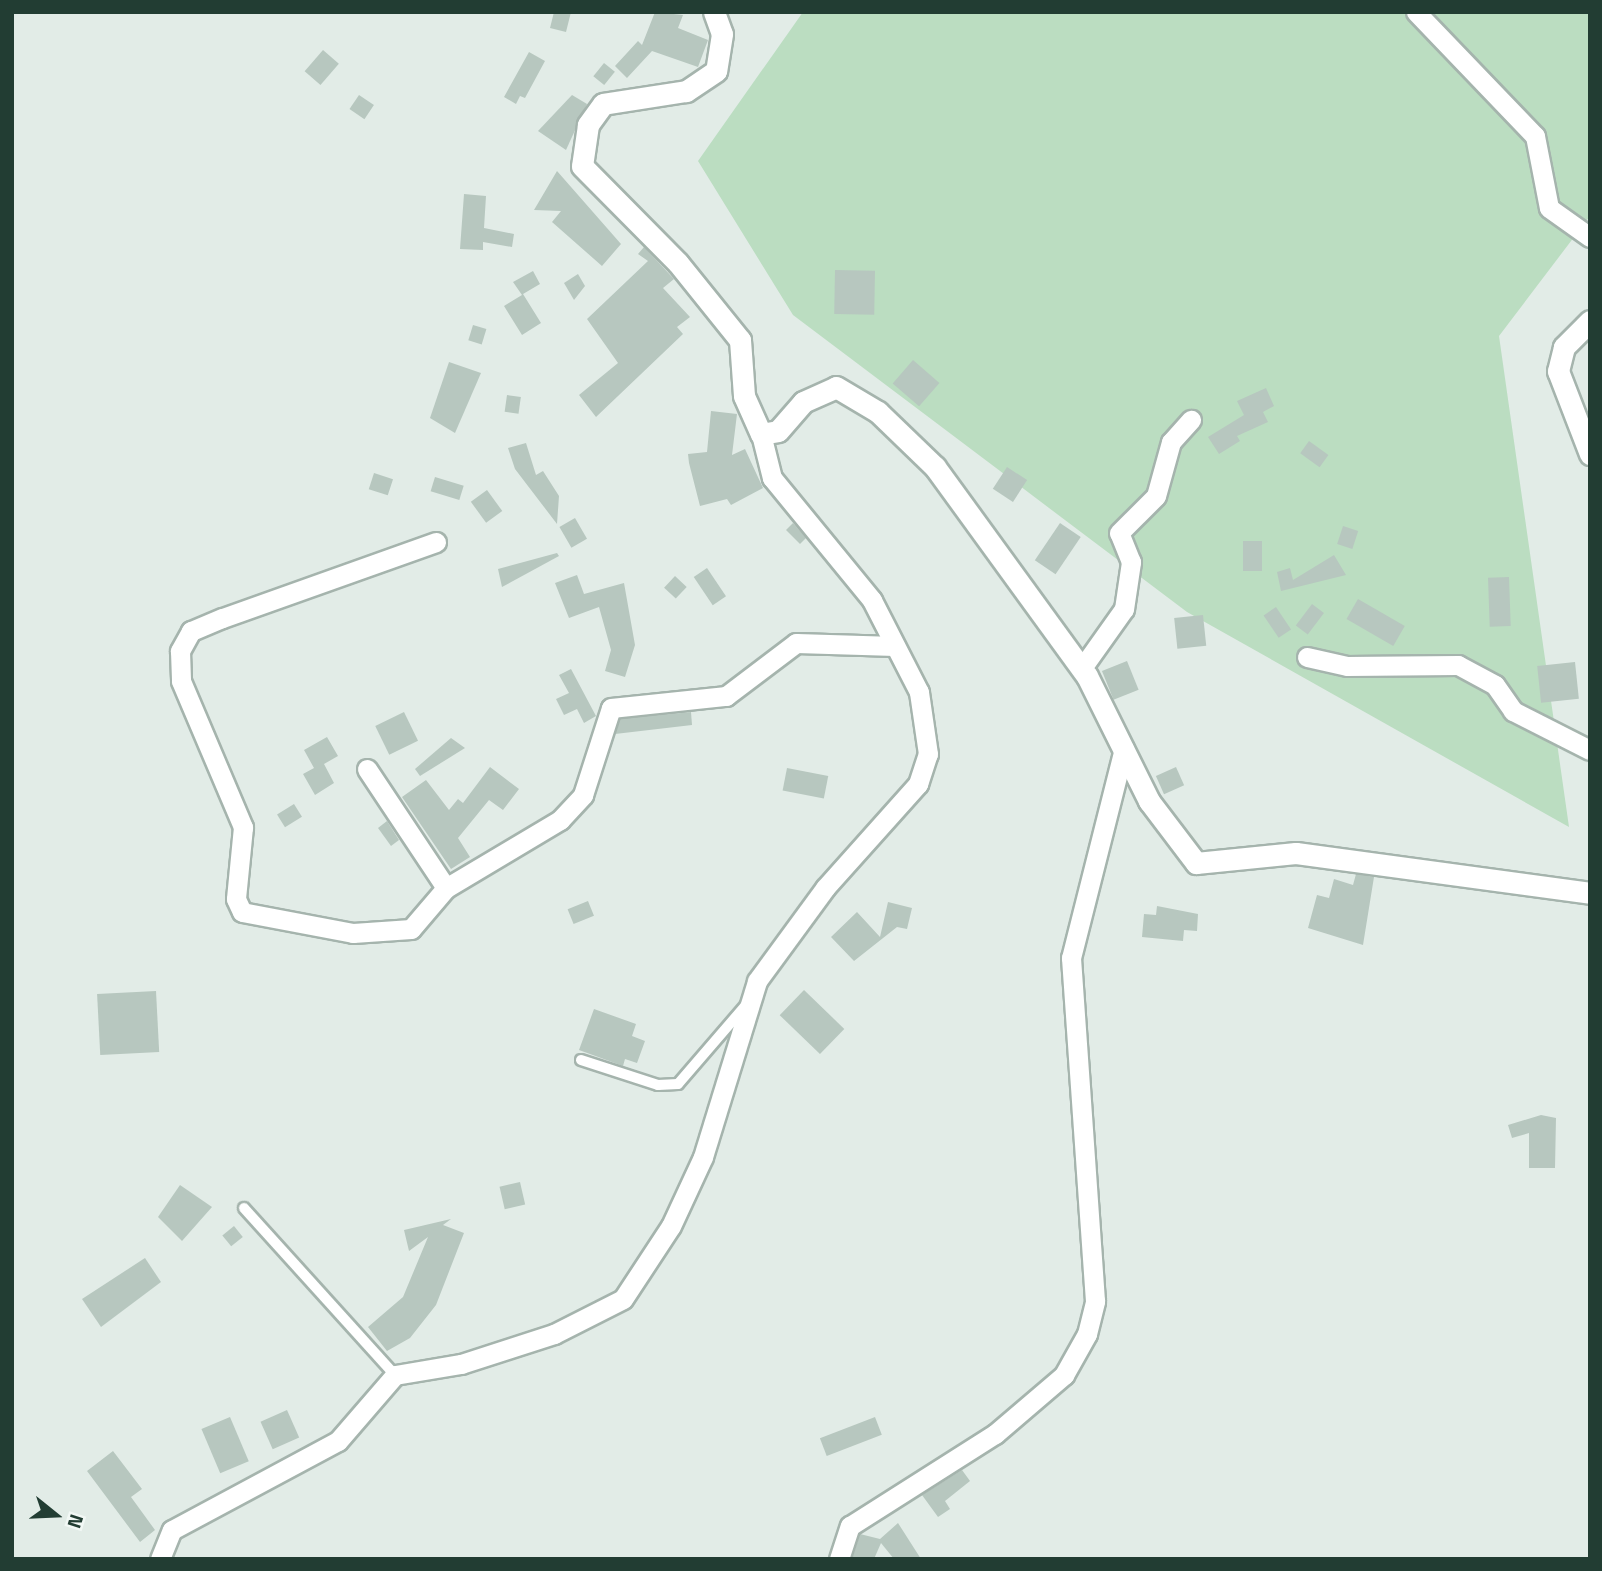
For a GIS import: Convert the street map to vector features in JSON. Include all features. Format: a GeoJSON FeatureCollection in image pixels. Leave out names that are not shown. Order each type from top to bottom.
{"type":"FeatureCollection","features":[{"type":"Feature","properties":{"kind":"street"},"geometry":{"type":"LineString","coordinates":[[160,1559],[172,1530],[338,1441],[395,1375],[461,1364],[554,1334],[623,1299],[671,1226],[703,1157],[748,1003],[825,888],[918,784],[928,754],[928,720],[872,600],[772,478],[761,434],[744,396],[740,340],[678,262],[582,166],[588,125],[603,104],[686,91],[716,71],[722,34],[714,12]]}},
{"type":"Feature","properties":{"kind":"street"},"geometry":{"type":"LineString","coordinates":[[1416,12],[1535,136],[1549,208],[1590,237]]}},
{"type":"Feature","properties":{"kind":"street"},"geometry":{"type":"LineString","coordinates":[[1590,321],[1564,347],[1558,371],[1590,454]]}},
{"type":"Feature","properties":{"kind":"street"},"geometry":{"type":"LineString","coordinates":[[761,434],[778,431],[823,389],[850,391],[935,467],[1082,668],[1168,831],[1196,863],[1213,866],[1296,853],[1590,893]]}},
{"type":"Feature","properties":{"kind":"street"},"geometry":{"type":"LineString","coordinates":[[1082,668],[1124,609],[1131,562],[1119,533],[1156,496],[1171,442],[1191,420]]}},
{"type":"Feature","properties":{"kind":"street"},"geometry":{"type":"LineString","coordinates":[[436,542],[191,631],[180,651],[181,681],[243,827],[238,908],[387,935],[411,929],[446,888],[568,812],[590,784],[611,708],[726,696],[796,643],[895,646]]}},
{"type":"Feature","properties":{"kind":"street"},"geometry":{"type":"LineString","coordinates":[[1307,657],[1348,666],[1458,665],[1495,685],[1513,711],[1590,750]]}},
{"type":"Feature","properties":{"kind":"street"},"geometry":{"type":"LineString","coordinates":[[839,1559],[850,1526],[995,1434],[1064,1375],[1087,1334],[1096,1301],[1071,958],[1124,749]]}},
{"type":"Feature","properties":{"kind":"street"},"geometry":{"type":"LineString","coordinates":[[367,769],[446,888]]}},
{"type":"Feature","properties":{"kind":"lane"},"geometry":{"type":"LineString","coordinates":[[581,1060],[658,1085],[678,1084],[748,1003]]}},
{"type":"Feature","properties":{"kind":"lane"},"geometry":{"type":"LineString","coordinates":[[244,1208],[395,1375]]}},
{"type":"Feature","properties":{"kind":"green space"},"geometry":{"type":"Polygon","coordinates":[[[803,12],[1590,12],[1590,216],[1499,336],[1569,827],[1187,612],[793,315],[698,161],[803,12]]]}},
{"type":"Feature","properties":{"kind":"building"},"geometry":{"type":"Polygon","coordinates":[[[554,12],[571,12],[566,32],[550,28],[554,12]]]}},
{"type":"Feature","properties":{"kind":"building"},"geometry":{"type":"Polygon","coordinates":[[[655,12],[683,15],[678,28],[708,40],[698,67],[652,51],[627,78],[615,66],[638,41],[642,45],[655,12]]]}},
{"type":"Feature","properties":{"kind":"building"},"geometry":{"type":"Polygon","coordinates":[[[323,50],[339,64],[320,85],[305,71],[323,50]]]}},
{"type":"Feature","properties":{"kind":"building"},"geometry":{"type":"Polygon","coordinates":[[[529,52],[545,61],[525,98],[520,96],[516,104],[504,97],[529,52]]]}},
{"type":"Feature","properties":{"kind":"building"},"geometry":{"type":"Polygon","coordinates":[[[604,63],[615,72],[604,85],[593,76],[604,63]]]}},
{"type":"Feature","properties":{"kind":"building"},"geometry":{"type":"Polygon","coordinates":[[[359,95],[374,105],[364,119],[349,109],[359,95]]]}},
{"type":"Feature","properties":{"kind":"building"},"geometry":{"type":"Polygon","coordinates":[[[572,95],[587,104],[566,150],[538,131],[572,95]]]}},
{"type":"Feature","properties":{"kind":"building"},"geometry":{"type":"Polygon","coordinates":[[[557,171],[621,244],[602,266],[552,222],[561,211],[534,210],[557,171]]]}},
{"type":"Feature","properties":{"kind":"building"},"geometry":{"type":"Polygon","coordinates":[[[464,194],[486,196],[484,228],[514,234],[512,247],[483,242],[483,250],[460,249],[464,194]]]}},
{"type":"Feature","properties":{"kind":"building"},"geometry":{"type":"Polygon","coordinates":[[[644,247],[674,279],[663,288],[690,317],[677,327],[683,334],[596,417],[579,395],[618,363],[587,319],[648,261],[638,254],[644,247]]]}},
{"type":"Feature","properties":{"kind":"building"},"geometry":{"type":"Polygon","coordinates":[[[835,270],[875,271],[874,315],[834,314],[835,270]]]}},
{"type":"Feature","properties":{"kind":"building"},"geometry":{"type":"Polygon","coordinates":[[[533,271],[540,284],[523,294],[541,323],[522,335],[504,306],[522,295],[513,282],[533,271]]]}},
{"type":"Feature","properties":{"kind":"building"},"geometry":{"type":"Polygon","coordinates":[[[578,274],[585,286],[574,300],[564,283],[578,274]]]}},
{"type":"Feature","properties":{"kind":"building"},"geometry":{"type":"Polygon","coordinates":[[[473,325],[486,329],[482,344],[468,340],[473,325]]]}},
{"type":"Feature","properties":{"kind":"building"},"geometry":{"type":"Polygon","coordinates":[[[913,360],[939,383],[919,406],[893,383],[913,360]]]}},
{"type":"Feature","properties":{"kind":"building"},"geometry":{"type":"Polygon","coordinates":[[[449,362],[481,373],[455,433],[430,418],[449,362]]]}},
{"type":"Feature","properties":{"kind":"building"},"geometry":{"type":"Polygon","coordinates":[[[1266,388],[1274,406],[1263,412],[1268,422],[1237,436],[1240,441],[1219,454],[1208,437],[1244,415],[1237,401],[1266,388]]]}},
{"type":"Feature","properties":{"kind":"building"},"geometry":{"type":"Polygon","coordinates":[[[507,395],[521,397],[518,414],[505,412],[507,395]]]}},
{"type":"Feature","properties":{"kind":"building"},"geometry":{"type":"Polygon","coordinates":[[[711,411],[737,414],[732,455],[745,449],[763,488],[731,505],[727,499],[700,506],[689,463],[688,454],[707,452],[711,411]]]}},
{"type":"Feature","properties":{"kind":"building"},"geometry":{"type":"Polygon","coordinates":[[[1309,441],[1328,455],[1320,467],[1300,453],[1309,441]]]}},
{"type":"Feature","properties":{"kind":"building"},"geometry":{"type":"Polygon","coordinates":[[[526,443],[536,475],[543,471],[559,496],[557,524],[515,469],[508,448],[526,443]]]}},
{"type":"Feature","properties":{"kind":"building"},"geometry":{"type":"Polygon","coordinates":[[[1007,467],[1027,480],[1013,502],[993,489],[1007,467]]]}},
{"type":"Feature","properties":{"kind":"building"},"geometry":{"type":"Polygon","coordinates":[[[374,473],[393,479],[388,495],[369,489],[374,473]]]}},
{"type":"Feature","properties":{"kind":"building"},"geometry":{"type":"Polygon","coordinates":[[[435,477],[464,486],[459,500],[431,491],[435,477]]]}},
{"type":"Feature","properties":{"kind":"building"},"geometry":{"type":"Polygon","coordinates":[[[487,490],[502,511],[486,523],[471,502],[487,490]]]}},
{"type":"Feature","properties":{"kind":"building"},"geometry":{"type":"Polygon","coordinates":[[[575,518],[587,539],[571,548],[559,527],[575,518]]]}},
{"type":"Feature","properties":{"kind":"building"},"geometry":{"type":"Polygon","coordinates":[[[793,523],[806,538],[800,544],[786,530],[793,523]]]}},
{"type":"Feature","properties":{"kind":"building"},"geometry":{"type":"Polygon","coordinates":[[[1060,523],[1081,537],[1056,574],[1035,560],[1060,523]]]}},
{"type":"Feature","properties":{"kind":"building"},"geometry":{"type":"Polygon","coordinates":[[[1343,526],[1358,531],[1352,549],[1337,544],[1343,526]]]}},
{"type":"Feature","properties":{"kind":"building"},"geometry":{"type":"Polygon","coordinates":[[[1243,541],[1262,541],[1262,571],[1243,571],[1243,541]]]}},
{"type":"Feature","properties":{"kind":"building"},"geometry":{"type":"Polygon","coordinates":[[[557,553],[559,556],[502,587],[498,569],[557,553]]]}},
{"type":"Feature","properties":{"kind":"building"},"geometry":{"type":"Polygon","coordinates":[[[1334,555],[1346,575],[1281,591],[1277,572],[1290,568],[1293,580],[1334,555]]]}},
{"type":"Feature","properties":{"kind":"building"},"geometry":{"type":"Polygon","coordinates":[[[707,568],[726,596],[713,605],[694,577],[707,568]]]}},
{"type":"Feature","properties":{"kind":"building"},"geometry":{"type":"Polygon","coordinates":[[[577,575],[584,594],[624,583],[635,645],[625,677],[605,671],[611,650],[599,607],[569,618],[555,583],[577,575]]]}},
{"type":"Feature","properties":{"kind":"building"},"geometry":{"type":"Polygon","coordinates":[[[675,576],[687,587],[676,599],[664,588],[675,576]]]}},
{"type":"Feature","properties":{"kind":"building"},"geometry":{"type":"Polygon","coordinates":[[[1509,577],[1511,626],[1490,627],[1488,578],[1509,577]]]}},
{"type":"Feature","properties":{"kind":"building"},"geometry":{"type":"Polygon","coordinates":[[[1358,599],[1405,626],[1393,646],[1346,619],[1358,599]]]}},
{"type":"Feature","properties":{"kind":"building"},"geometry":{"type":"Polygon","coordinates":[[[1312,604],[1324,613],[1308,635],[1296,626],[1312,604]]]}},
{"type":"Feature","properties":{"kind":"building"},"geometry":{"type":"Polygon","coordinates":[[[1276,607],[1291,629],[1279,638],[1264,615],[1276,607]]]}},
{"type":"Feature","properties":{"kind":"building"},"geometry":{"type":"Polygon","coordinates":[[[1203,615],[1206,646],[1177,649],[1174,618],[1203,615]]]}},
{"type":"Feature","properties":{"kind":"building"},"geometry":{"type":"Polygon","coordinates":[[[1127,661],[1139,690],[1114,700],[1102,671],[1127,661]]]}},
{"type":"Feature","properties":{"kind":"building"},"geometry":{"type":"Polygon","coordinates":[[[1575,662],[1579,699],[1541,703],[1537,666],[1575,662]]]}},
{"type":"Feature","properties":{"kind":"building"},"geometry":{"type":"Polygon","coordinates":[[[571,669],[596,716],[584,723],[577,709],[564,715],[556,699],[569,693],[559,675],[571,669]]]}},
{"type":"Feature","properties":{"kind":"building"},"geometry":{"type":"Polygon","coordinates":[[[404,712],[418,741],[389,755],[375,726],[404,712]]]}},
{"type":"Feature","properties":{"kind":"building"},"geometry":{"type":"Polygon","coordinates":[[[691,712],[692,725],[615,734],[620,719],[691,712]]]}},
{"type":"Feature","properties":{"kind":"building"},"geometry":{"type":"Polygon","coordinates":[[[327,737],[338,756],[324,764],[334,783],[315,795],[303,774],[314,768],[304,750],[327,737]]]}},
{"type":"Feature","properties":{"kind":"building"},"geometry":{"type":"Polygon","coordinates":[[[451,738],[465,748],[420,776],[415,769],[451,738]]]}},
{"type":"Feature","properties":{"kind":"building"},"geometry":{"type":"Polygon","coordinates":[[[490,767],[519,789],[503,810],[489,800],[458,838],[470,857],[451,869],[402,797],[426,780],[449,810],[458,799],[463,803],[490,767]]]}},
{"type":"Feature","properties":{"kind":"building"},"geometry":{"type":"Polygon","coordinates":[[[1176,767],[1184,785],[1164,794],[1156,776],[1176,767]]]}},
{"type":"Feature","properties":{"kind":"building"},"geometry":{"type":"Polygon","coordinates":[[[787,768],[828,776],[824,799],[783,791],[787,768]]]}},
{"type":"Feature","properties":{"kind":"building"},"geometry":{"type":"Polygon","coordinates":[[[294,804],[302,817],[285,827],[277,815],[294,804]]]}},
{"type":"Feature","properties":{"kind":"building"},"geometry":{"type":"Polygon","coordinates":[[[387,821],[399,840],[391,846],[378,828],[387,821]]]}},
{"type":"Feature","properties":{"kind":"building"},"geometry":{"type":"Polygon","coordinates":[[[1356,874],[1374,877],[1363,945],[1308,928],[1317,895],[1329,898],[1334,879],[1353,885],[1356,874]]]}},
{"type":"Feature","properties":{"kind":"building"},"geometry":{"type":"Polygon","coordinates":[[[588,901],[594,916],[574,924],[568,909],[588,901]]]}},
{"type":"Feature","properties":{"kind":"building"},"geometry":{"type":"Polygon","coordinates":[[[888,902],[912,908],[907,929],[897,927],[854,961],[831,937],[857,912],[880,937],[888,902]]]}},
{"type":"Feature","properties":{"kind":"building"},"geometry":{"type":"Polygon","coordinates":[[[1157,906],[1198,914],[1197,931],[1184,930],[1183,941],[1142,937],[1144,914],[1156,915],[1157,906]]]}},
{"type":"Feature","properties":{"kind":"building"},"geometry":{"type":"Polygon","coordinates":[[[804,990],[844,1029],[820,1054],[780,1015],[804,990]]]}},
{"type":"Feature","properties":{"kind":"building"},"geometry":{"type":"Polygon","coordinates":[[[156,991],[159,1052],[100,1055],[97,994],[156,991]]]}},
{"type":"Feature","properties":{"kind":"building"},"geometry":{"type":"Polygon","coordinates":[[[594,1009],[636,1024],[632,1036],[645,1041],[637,1063],[625,1059],[623,1066],[579,1050],[594,1009]]]}},
{"type":"Feature","properties":{"kind":"building"},"geometry":{"type":"Polygon","coordinates":[[[1541,1115],[1556,1118],[1555,1168],[1529,1168],[1529,1133],[1512,1138],[1508,1125],[1541,1115]]]}},
{"type":"Feature","properties":{"kind":"building"},"geometry":{"type":"Polygon","coordinates":[[[520,1182],[525,1204],[505,1209],[500,1187],[520,1182]]]}},
{"type":"Feature","properties":{"kind":"building"},"geometry":{"type":"Polygon","coordinates":[[[180,1185],[212,1207],[182,1241],[158,1217],[180,1185]]]}},
{"type":"Feature","properties":{"kind":"building"},"geometry":{"type":"Polygon","coordinates":[[[451,1219],[443,1225],[464,1233],[436,1305],[410,1338],[387,1351],[368,1327],[403,1297],[428,1237],[409,1251],[404,1230],[451,1219]]]}},
{"type":"Feature","properties":{"kind":"building"},"geometry":{"type":"Polygon","coordinates":[[[234,1226],[243,1237],[231,1246],[222,1235],[234,1226]]]}},
{"type":"Feature","properties":{"kind":"building"},"geometry":{"type":"Polygon","coordinates":[[[145,1258],[161,1282],[101,1327],[82,1299],[145,1258]]]}},
{"type":"Feature","properties":{"kind":"building"},"geometry":{"type":"Polygon","coordinates":[[[287,1410],[299,1437],[273,1449],[261,1422],[287,1410]]]}},
{"type":"Feature","properties":{"kind":"building"},"geometry":{"type":"Polygon","coordinates":[[[230,1417],[249,1461],[220,1473],[201,1429],[230,1417]]]}},
{"type":"Feature","properties":{"kind":"building"},"geometry":{"type":"Polygon","coordinates":[[[875,1417],[882,1435],[827,1456],[820,1438],[875,1417]]]}},
{"type":"Feature","properties":{"kind":"building"},"geometry":{"type":"Polygon","coordinates":[[[113,1451],[142,1489],[131,1497],[155,1530],[140,1542],[87,1471],[113,1451]]]}},
{"type":"Feature","properties":{"kind":"building"},"geometry":{"type":"Polygon","coordinates":[[[962,1470],[970,1481],[945,1501],[950,1509],[938,1517],[922,1495],[962,1470]]]}},
{"type":"Feature","properties":{"kind":"building"},"geometry":{"type":"Polygon","coordinates":[[[898,1523],[921,1559],[894,1559],[881,1543],[874,1559],[852,1559],[860,1534],[880,1539],[898,1523]]]}}]}
